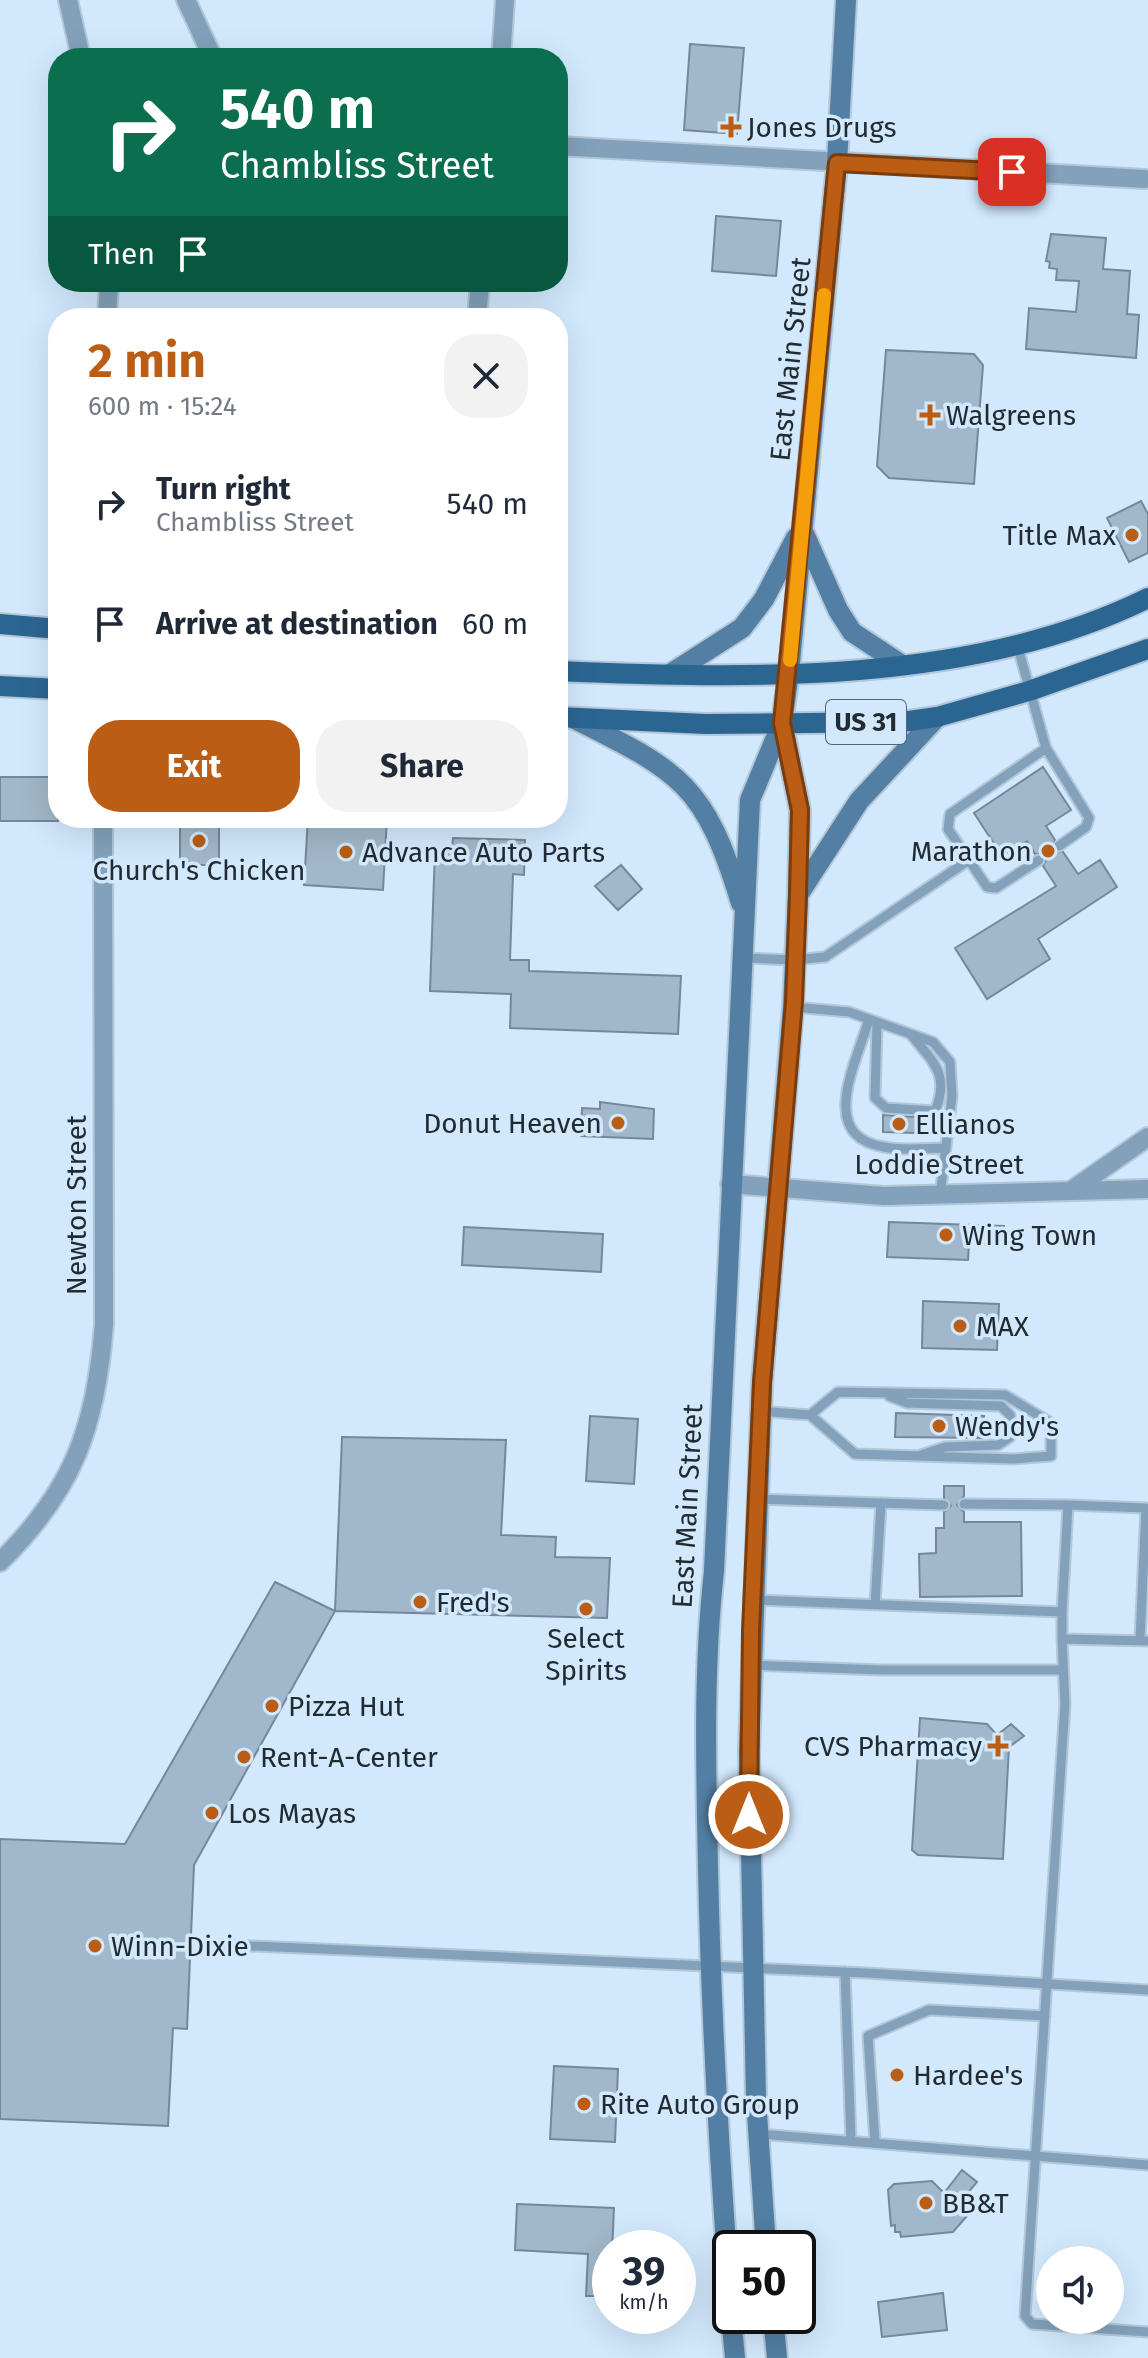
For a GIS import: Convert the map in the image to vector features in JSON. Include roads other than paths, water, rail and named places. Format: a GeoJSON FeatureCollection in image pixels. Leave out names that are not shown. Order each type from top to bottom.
{"type":"FeatureCollection","features":[{"type":"Feature","properties":{"kind":"main road","name":"East Main Street"},"geometry":{"type":"LineString","coordinates":[[725,2230],[712,2055],[705,1694],[730,1184],[747,921],[750,800],[782,723],[789,673],[837,163],[846,0]]}},
{"type":"Feature","properties":{"kind":"main road"},"geometry":{"type":"LineString","coordinates":[[801,527],[838,610],[852,632],[902,665]]}},
{"type":"Feature","properties":{"kind":"main road"},"geometry":{"type":"LineString","coordinates":[[672,673],[742,628],[764,599],[801,527]]}},
{"type":"Feature","properties":{"kind":"main road","name":"US 31"},"geometry":{"type":"LineString","coordinates":[[568,671],[789,673],[945,662],[1017,644],[1148,598]]}},
{"type":"Feature","properties":{"kind":"main road"},"geometry":{"type":"LineString","coordinates":[[0,624],[48,628]]}},
{"type":"Feature","properties":{"kind":"main road","name":"US 31"},"geometry":{"type":"LineString","coordinates":[[568,717],[782,723],[902,722],[937,717],[1029,691],[1148,649]]}},
{"type":"Feature","properties":{"kind":"main road"},"geometry":{"type":"LineString","coordinates":[[0,686],[48,688]]}},
{"type":"Feature","properties":{"kind":"main road"},"geometry":{"type":"LineString","coordinates":[[798,895],[859,801],[937,717]]}},
{"type":"Feature","properties":{"kind":"main road"},"geometry":{"type":"LineString","coordinates":[[568,718],[660,763],[696,798],[721,842],[747,921]]}},
{"type":"Feature","properties":{"kind":"main road","name":"East Main Street"},"geometry":{"type":"LineString","coordinates":[[765,2230],[752,1970],[750,1665],[760,1411],[780,1188],[798,895],[800,810],[782,723]]}},
{"type":"Feature","properties":{"kind":"main road"},"geometry":{"type":"LineString","coordinates":[[733,2334],[735,2358]]}},
{"type":"Feature","properties":{"kind":"main road"},"geometry":{"type":"LineString","coordinates":[[775,2334],[777,2358]]}},
{"type":"Feature","properties":{"kind":"street"},"geometry":{"type":"LineString","coordinates":[[68,0],[79,48]]}},
{"type":"Feature","properties":{"kind":"street"},"geometry":{"type":"LineString","coordinates":[[186,0],[208,48]]}},
{"type":"Feature","properties":{"kind":"street"},"geometry":{"type":"LineString","coordinates":[[502,48],[505,0]]}},
{"type":"Feature","properties":{"kind":"street"},"geometry":{"type":"LineString","coordinates":[[568,147],[1147,180]]}},
{"type":"Feature","properties":{"kind":"street","name":"Newton Street"},"geometry":{"type":"LineString","coordinates":[[0,1562],[49,1510],[61,1490],[81,1446],[100,1374],[104,1324],[103,828]]}},
{"type":"Feature","properties":{"kind":"street"},"geometry":{"type":"LineString","coordinates":[[1072,1190],[1148,1137]]}},
{"type":"Feature","properties":{"kind":"street","name":"Loddie Street"},"geometry":{"type":"LineString","coordinates":[[730,1184],[884,1196],[1148,1189]]}},
{"type":"Feature","properties":{"kind":"lane"},"geometry":{"type":"LineString","coordinates":[[1017,644],[1046,748],[1089,818],[1086,827],[1059,846]]}},
{"type":"Feature","properties":{"kind":"lane"},"geometry":{"type":"LineString","coordinates":[[1039,860],[996,888],[987,887],[948,829],[950,814],[1046,748]]}},
{"type":"Feature","properties":{"kind":"lane"},"geometry":{"type":"LineString","coordinates":[[745,958],[795,960],[825,957],[969,860]]}},
{"type":"Feature","properties":{"kind":"lane"},"geometry":{"type":"LineString","coordinates":[[793,1007],[849,1012],[873,1020],[933,1042],[950,1062],[952,1096],[940,1196]]}},
{"type":"Feature","properties":{"kind":"lane"},"geometry":{"type":"LineString","coordinates":[[873,1020],[875,1098],[886,1108],[935,1111],[942,1096],[941,1073],[910,1033]]}},
{"type":"Feature","properties":{"kind":"lane"},"geometry":{"type":"LineString","coordinates":[[873,1020],[844,1109],[847,1126],[860,1141],[885,1148],[946,1148]]}},
{"type":"Feature","properties":{"kind":"lane"},"geometry":{"type":"LineString","coordinates":[[760,1411],[810,1415],[855,1454],[915,1458],[1051,1456],[1051,1423],[1005,1395],[838,1392],[810,1415]]}},
{"type":"Feature","properties":{"kind":"lane"},"geometry":{"type":"LineString","coordinates":[[881,1393],[907,1403],[1001,1406],[1010,1415],[1010,1437],[998,1445],[945,1447],[915,1458]]}},
{"type":"Feature","properties":{"kind":"lane"},"geometry":{"type":"LineString","coordinates":[[756,1499],[944,1505]]}},
{"type":"Feature","properties":{"kind":"lane"},"geometry":{"type":"LineString","coordinates":[[875,1605],[881,1503]]}},
{"type":"Feature","properties":{"kind":"lane"},"geometry":{"type":"LineString","coordinates":[[964,1504],[1146,1508],[1144,1641],[1062,1639]]}},
{"type":"Feature","properties":{"kind":"lane"},"geometry":{"type":"LineString","coordinates":[[1068,1505],[1062,1612],[1065,1704],[1025,2316],[1032,2324],[1148,2332]]}},
{"type":"Feature","properties":{"kind":"lane"},"geometry":{"type":"LineString","coordinates":[[752,1600],[1062,1612]]}},
{"type":"Feature","properties":{"kind":"lane"},"geometry":{"type":"LineString","coordinates":[[750,1665],[881,1670],[1062,1670]]}},
{"type":"Feature","properties":{"kind":"lane"},"geometry":{"type":"LineString","coordinates":[[206,1944],[845,1972],[1148,1990]]}},
{"type":"Feature","properties":{"kind":"lane"},"geometry":{"type":"LineString","coordinates":[[845,1972],[851,2141]]}},
{"type":"Feature","properties":{"kind":"lane"},"geometry":{"type":"LineString","coordinates":[[875,2142],[868,2036],[929,2010],[1045,2016]]}},
{"type":"Feature","properties":{"kind":"lane"},"geometry":{"type":"LineString","coordinates":[[758,2134],[1148,2165]]}},
{"type":"Feature","properties":{"kind":"place","name":"Jones Drugs"},"geometry":{"type":"Point","coordinates":[731,127]}},
{"type":"Feature","properties":{"kind":"place","name":"Walgreens"},"geometry":{"type":"Point","coordinates":[930,415]}},
{"type":"Feature","properties":{"kind":"place","name":"Title Max"},"geometry":{"type":"Point","coordinates":[1132,535]}},
{"type":"Feature","properties":{"kind":"place","name":"Church's Chicken"},"geometry":{"type":"Point","coordinates":[199,841]}},
{"type":"Feature","properties":{"kind":"place","name":"Marathon"},"geometry":{"type":"Point","coordinates":[1048,851]}},
{"type":"Feature","properties":{"kind":"place","name":"Advance Auto Parts"},"geometry":{"type":"Point","coordinates":[346,852]}},
{"type":"Feature","properties":{"kind":"place","name":"Donut Heaven"},"geometry":{"type":"Point","coordinates":[618,1123]}},
{"type":"Feature","properties":{"kind":"place","name":"Ellianos"},"geometry":{"type":"Point","coordinates":[899,1124]}},
{"type":"Feature","properties":{"kind":"place","name":"Wing Town"},"geometry":{"type":"Point","coordinates":[946,1235]}},
{"type":"Feature","properties":{"kind":"place","name":"MAX"},"geometry":{"type":"Point","coordinates":[960,1326]}},
{"type":"Feature","properties":{"kind":"place","name":"Wendy's"},"geometry":{"type":"Point","coordinates":[939,1426]}},
{"type":"Feature","properties":{"kind":"place","name":"Fred's"},"geometry":{"type":"Point","coordinates":[420,1602]}},
{"type":"Feature","properties":{"kind":"place","name":"Select Spirits"},"geometry":{"type":"Point","coordinates":[586,1609]}},
{"type":"Feature","properties":{"kind":"place","name":"Pizza Hut"},"geometry":{"type":"Point","coordinates":[272,1706]}},
{"type":"Feature","properties":{"kind":"place","name":"CVS Pharmacy"},"geometry":{"type":"Point","coordinates":[998,1746]}},
{"type":"Feature","properties":{"kind":"place","name":"Rent-A-Center"},"geometry":{"type":"Point","coordinates":[244,1757]}},
{"type":"Feature","properties":{"kind":"place","name":"Los Mayas"},"geometry":{"type":"Point","coordinates":[212,1813]}},
{"type":"Feature","properties":{"kind":"place","name":"Winn-Dixie"},"geometry":{"type":"Point","coordinates":[95,1946]}},
{"type":"Feature","properties":{"kind":"place","name":"Hardee's"},"geometry":{"type":"Point","coordinates":[897,2075]}},
{"type":"Feature","properties":{"kind":"place","name":"Rite Auto Group"},"geometry":{"type":"Point","coordinates":[584,2104]}},
{"type":"Feature","properties":{"kind":"place","name":"BB&T"},"geometry":{"type":"Point","coordinates":[926,2203]}}]}
